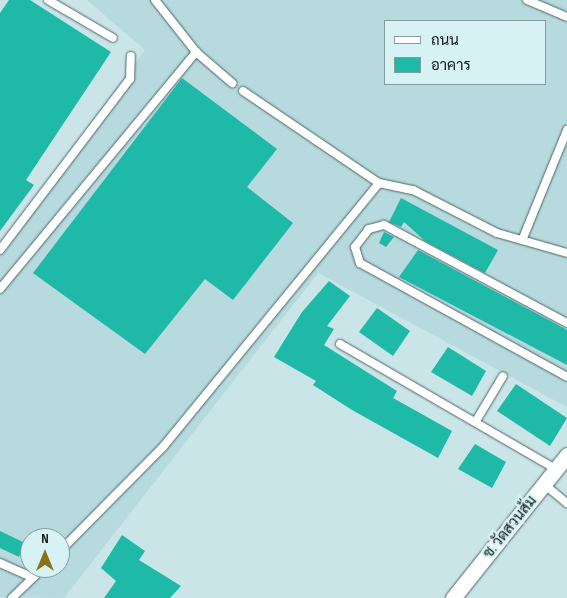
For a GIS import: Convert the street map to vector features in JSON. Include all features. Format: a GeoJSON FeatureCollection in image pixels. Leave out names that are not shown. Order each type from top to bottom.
{"type":"FeatureCollection","features":[{"type":"Feature","properties":{"kind":"street","name":"ซ. วัดสวนส้ม"},"geometry":{"type":"LineString","coordinates":[[453,598],[567,456]]}},
{"type":"Feature","properties":{"kind":"lane"},"geometry":{"type":"LineString","coordinates":[[48,0],[113,38]]}},
{"type":"Feature","properties":{"kind":"lane"},"geometry":{"type":"LineString","coordinates":[[155,0],[196,52],[232,83]]}},
{"type":"Feature","properties":{"kind":"lane"},"geometry":{"type":"LineString","coordinates":[[528,0],[567,17]]}},
{"type":"Feature","properties":{"kind":"lane"},"geometry":{"type":"LineString","coordinates":[[0,289],[196,52]]}},
{"type":"Feature","properties":{"kind":"lane"},"geometry":{"type":"LineString","coordinates":[[0,250],[130,79],[131,56]]}},
{"type":"Feature","properties":{"kind":"lane"},"geometry":{"type":"LineString","coordinates":[[243,91],[378,183],[412,190],[496,233],[523,238],[567,253]]}},
{"type":"Feature","properties":{"kind":"lane"},"geometry":{"type":"LineString","coordinates":[[523,238],[567,130]]}},
{"type":"Feature","properties":{"kind":"lane"},"geometry":{"type":"LineString","coordinates":[[70,541],[162,447],[378,183]]}},
{"type":"Feature","properties":{"kind":"lane"},"geometry":{"type":"LineString","coordinates":[[567,323],[384,225],[369,229],[355,247],[360,263],[567,377]]}},
{"type":"Feature","properties":{"kind":"lane"},"geometry":{"type":"LineString","coordinates":[[340,344],[556,469]]}},
{"type":"Feature","properties":{"kind":"lane"},"geometry":{"type":"LineString","coordinates":[[476,422],[502,376]]}},
{"type":"Feature","properties":{"kind":"lane"},"geometry":{"type":"LineString","coordinates":[[544,484],[567,503]]}},
{"type":"Feature","properties":{"kind":"lane"},"geometry":{"type":"LineString","coordinates":[[0,562],[20,572]]}},
{"type":"Feature","properties":{"kind":"lane"},"geometry":{"type":"LineString","coordinates":[[12,598],[33,578]]}},
{"type":"Feature","properties":{"kind":"shaded area"},"geometry":{"type":"Polygon","coordinates":[[[87,0],[567,0],[567,407],[318,273],[64,598],[0,597],[0,246],[145,50],[87,0]]]}},
{"type":"Feature","properties":{"kind":"building"},"geometry":{"type":"Polygon","coordinates":[[[9,0],[30,0],[111,52],[26,180],[34,185],[0,231],[0,13],[9,0]]]}},
{"type":"Feature","properties":{"kind":"building"},"geometry":{"type":"Polygon","coordinates":[[[182,78],[277,149],[247,187],[293,223],[233,300],[205,279],[145,354],[33,273],[182,78]]]}},
{"type":"Feature","properties":{"kind":"building"},"geometry":{"type":"Polygon","coordinates":[[[401,198],[498,250],[485,273],[425,241],[404,222],[401,227],[389,222],[401,198]]]}},
{"type":"Feature","properties":{"kind":"building"},"geometry":{"type":"Polygon","coordinates":[[[384,232],[394,237],[386,247],[379,243],[384,232]]]}},
{"type":"Feature","properties":{"kind":"building"},"geometry":{"type":"Polygon","coordinates":[[[418,250],[567,330],[567,365],[399,277],[418,250]]]}},
{"type":"Feature","properties":{"kind":"building"},"geometry":{"type":"Polygon","coordinates":[[[329,281],[350,296],[327,326],[334,329],[324,345],[397,391],[393,398],[452,431],[438,458],[352,410],[313,385],[316,381],[274,357],[302,312],[329,281]]]}},
{"type":"Feature","properties":{"kind":"building"},"geometry":{"type":"Polygon","coordinates":[[[377,308],[410,331],[393,356],[359,332],[377,308]]]}},
{"type":"Feature","properties":{"kind":"building"},"geometry":{"type":"Polygon","coordinates":[[[448,347],[486,371],[472,396],[431,372],[448,347]]]}},
{"type":"Feature","properties":{"kind":"building"},"geometry":{"type":"Polygon","coordinates":[[[516,384],[567,418],[550,446],[497,411],[516,384]]]}},
{"type":"Feature","properties":{"kind":"building"},"geometry":{"type":"Polygon","coordinates":[[[475,444],[506,462],[492,488],[458,469],[475,444]]]}},
{"type":"Feature","properties":{"kind":"building"},"geometry":{"type":"Polygon","coordinates":[[[0,531],[20,541],[19,557],[0,548],[0,531]]]}},
{"type":"Feature","properties":{"kind":"building"},"geometry":{"type":"Polygon","coordinates":[[[122,535],[145,551],[139,560],[181,586],[170,598],[104,598],[116,581],[101,568],[122,535]]]}}]}
